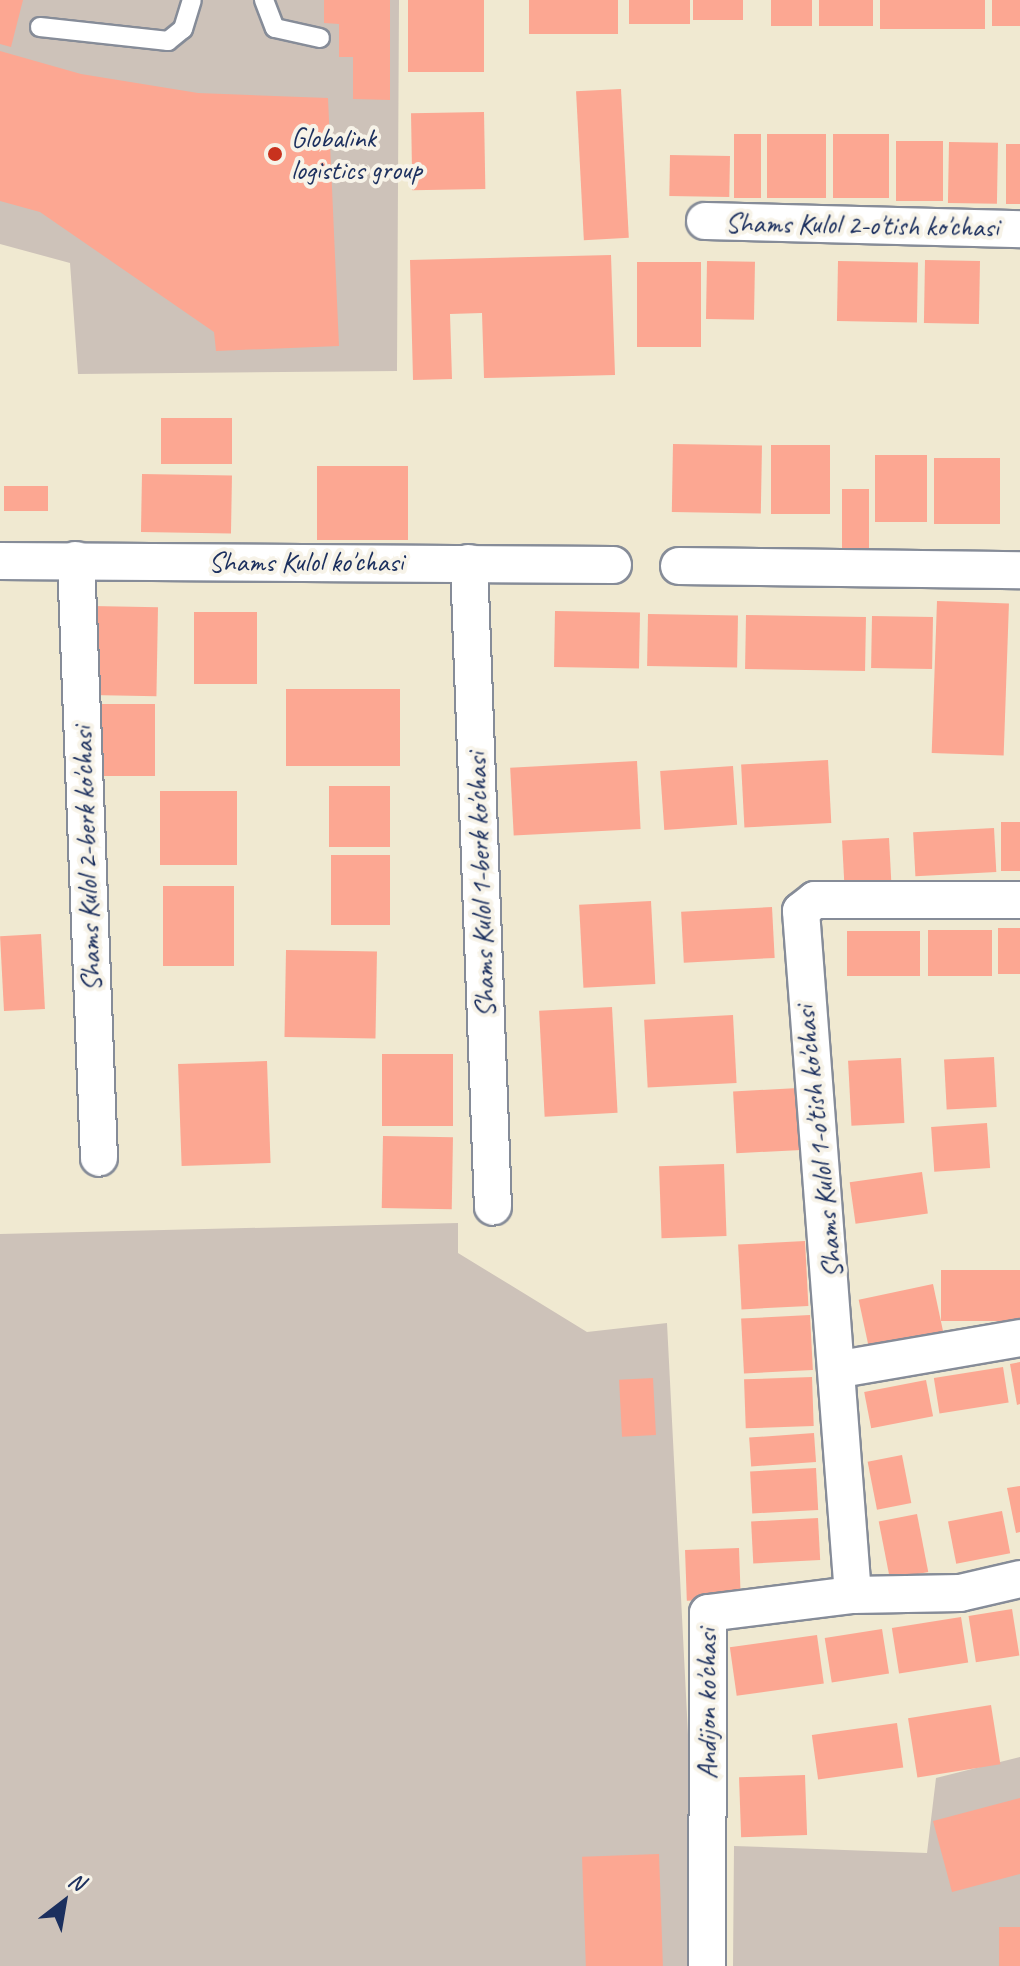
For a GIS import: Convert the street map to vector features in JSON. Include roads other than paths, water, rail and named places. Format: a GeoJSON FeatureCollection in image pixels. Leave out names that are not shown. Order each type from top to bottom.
{"type":"FeatureCollection","features":[{"type":"Feature","properties":{"kind":"street","name":"Shams Kulol 2-o'tish ko'chasi"},"geometry":{"type":"LineString","coordinates":[[705,221],[1020,229]]}},
{"type":"Feature","properties":{"kind":"street","name":"Shams Kulol 2-berk ko'chasi"},"geometry":{"type":"LineString","coordinates":[[76,560],[99,1158]]}},
{"type":"Feature","properties":{"kind":"street","name":"Shams Kulol ko'chasi"},"geometry":{"type":"LineString","coordinates":[[0,561],[613,565]]}},
{"type":"Feature","properties":{"kind":"street","name":"Shams Kulol 1-berk ko'chasi"},"geometry":{"type":"LineString","coordinates":[[469,563],[493,1207]]}},
{"type":"Feature","properties":{"kind":"street"},"geometry":{"type":"LineString","coordinates":[[679,566],[1020,570]]}},
{"type":"Feature","properties":{"kind":"street","name":"Shams Kulol 1-o'tish ko'chasi"},"geometry":{"type":"LineString","coordinates":[[853,1595],[841,1369],[801,911],[815,900],[1020,900]]}},
{"type":"Feature","properties":{"kind":"street"},"geometry":{"type":"LineString","coordinates":[[841,1369],[1020,1338]]}},
{"type":"Feature","properties":{"kind":"street","name":"Andijon ko'chasi"},"geometry":{"type":"LineString","coordinates":[[707,1966],[708,1613],[853,1595],[960,1593],[1020,1579]]}},
{"type":"Feature","properties":{"kind":"lane"},"geometry":{"type":"LineString","coordinates":[[40,27],[168,41],[183,29],[192,0]]}},
{"type":"Feature","properties":{"kind":"lane"},"geometry":{"type":"LineString","coordinates":[[264,0],[275,28],[320,38]]}},
{"type":"Feature","properties":{"kind":"place","name":"Globalink logistics group"},"geometry":{"type":"Point","coordinates":[275,154]}}]}
